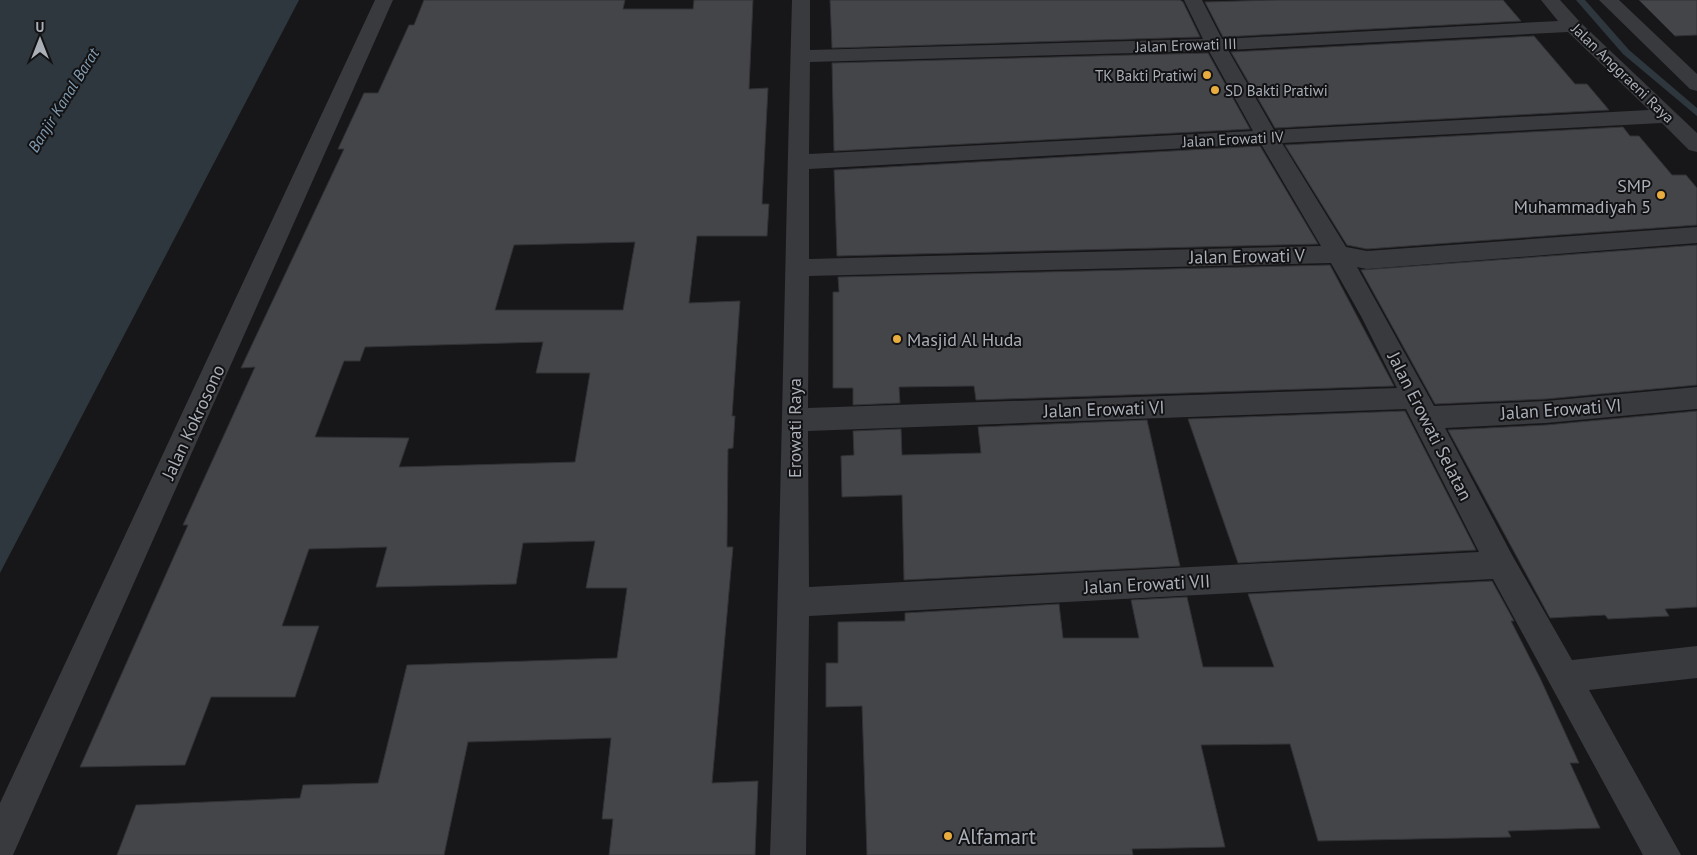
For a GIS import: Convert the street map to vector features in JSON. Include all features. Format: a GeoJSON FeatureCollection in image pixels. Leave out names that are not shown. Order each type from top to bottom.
{"type":"FeatureCollection","features":[{"type":"Feature","properties":{"kind":"street","name":"Jalan Kokrosono"},"geometry":{"type":"LineString","coordinates":[[0,843],[384,0]]}},
{"type":"Feature","properties":{"kind":"street","name":"Erowati Raya"},"geometry":{"type":"LineString","coordinates":[[788,855],[794,602],[794,420],[801,0]]}},
{"type":"Feature","properties":{"kind":"street","name":"Jalan Erowati Selatan"},"geometry":{"type":"LineString","coordinates":[[1193,0],[1215,45],[1267,137],[1302,192],[1374,317],[1501,565],[1663,855]]}},
{"type":"Feature","properties":{"kind":"street","name":"Jalan Anggraeni Raya"},"geometry":{"type":"LineString","coordinates":[[1550,0],[1573,26],[1697,144]]}},
{"type":"Feature","properties":{"kind":"street"},"geometry":{"type":"LineString","coordinates":[[1608,0],[1693,77]]}},
{"type":"Feature","properties":{"kind":"street","name":"Jalan Erowati III"},"geometry":{"type":"LineString","coordinates":[[799,56],[1215,45],[1573,26]]}},
{"type":"Feature","properties":{"kind":"street","name":"Jalan Erowati IV"},"geometry":{"type":"LineString","coordinates":[[798,162],[1668,116]]}},
{"type":"Feature","properties":{"kind":"street","name":"Jalan Erowati V"},"geometry":{"type":"LineString","coordinates":[[796,268],[1336,254],[1367,260],[1697,235]]}},
{"type":"Feature","properties":{"kind":"street","name":"Jalan Erowati VI"},"geometry":{"type":"LineString","coordinates":[[794,420],[1420,408],[1546,412],[1697,398]]}},
{"type":"Feature","properties":{"kind":"street","name":"Jalan Erowati VII"},"geometry":{"type":"LineString","coordinates":[[794,602],[1501,565]]}},
{"type":"Feature","properties":{"kind":"street"},"geometry":{"type":"LineString","coordinates":[[1563,677],[1697,662]]}},
{"type":"Feature","properties":{"kind":"water","name":"Banjir Kanal Barat"},"geometry":{"type":"Polygon","coordinates":[[[0,0],[299,0],[0,573],[0,0]]]}},
{"type":"Feature","properties":{"kind":"building"},"geometry":{"type":"Polygon","coordinates":[[[424,0],[625,0],[623,9],[693,9],[694,0],[753,0],[749,89],[768,88],[762,204],[769,204],[767,236],[697,236],[689,303],[740,301],[732,416],[735,416],[733,448],[728,449],[727,547],[733,547],[712,783],[758,781],[755,855],[609,855],[613,819],[602,819],[611,738],[468,742],[444,855],[117,855],[136,805],[300,798],[303,785],[378,783],[407,665],[617,658],[627,588],[586,588],[595,541],[523,543],[516,584],[376,587],[387,547],[309,549],[282,626],[319,626],[295,697],[211,697],[185,765],[80,767],[188,525],[183,525],[255,367],[241,368],[344,149],[338,149],[364,93],[378,93],[409,25],[414,25],[424,0]],[[635,242],[514,245],[495,310],[623,310],[635,242]],[[543,342],[365,347],[360,361],[344,361],[315,437],[409,438],[399,467],[575,462],[590,373],[536,373],[543,342]]]}},
{"type":"Feature","properties":{"kind":"building"},"geometry":{"type":"Polygon","coordinates":[[[830,0],[1180,0],[1183,2],[1200,37],[832,48],[830,0]]]}},
{"type":"Feature","properties":{"kind":"building"},"geometry":{"type":"Polygon","coordinates":[[[1276,0],[1503,0],[1521,21],[1223,37],[1205,2],[1276,0]]]}},
{"type":"Feature","properties":{"kind":"building"},"geometry":{"type":"Polygon","coordinates":[[[1639,0],[1697,0],[1697,35],[1675,36],[1639,0]]]}},
{"type":"Feature","properties":{"kind":"building"},"geometry":{"type":"Polygon","coordinates":[[[1534,36],[1575,84],[1587,84],[1609,110],[1275,128],[1231,52],[1534,36]]]}},
{"type":"Feature","properties":{"kind":"building"},"geometry":{"type":"Polygon","coordinates":[[[1208,53],[1250,129],[834,151],[832,63],[1208,53]]]}},
{"type":"Feature","properties":{"kind":"building"},"geometry":{"type":"Polygon","coordinates":[[[1623,127],[1630,136],[1639,136],[1672,175],[1686,175],[1697,188],[1697,225],[1367,249],[1347,245],[1285,145],[1623,127]]]}},
{"type":"Feature","properties":{"kind":"building"},"geometry":{"type":"Polygon","coordinates":[[[1260,146],[1318,244],[837,256],[834,170],[1260,146]]]}},
{"type":"Feature","properties":{"kind":"building"},"geometry":{"type":"Polygon","coordinates":[[[1697,245],[1697,385],[1546,399],[1435,404],[1361,270],[1697,245]]]}},
{"type":"Feature","properties":{"kind":"building"},"geometry":{"type":"Polygon","coordinates":[[[1330,265],[1394,386],[976,400],[974,386],[899,387],[900,403],[853,405],[853,388],[833,388],[833,292],[839,292],[838,277],[1330,265]]]}},
{"type":"Feature","properties":{"kind":"building"},"geometry":{"type":"Polygon","coordinates":[[[1405,411],[1476,550],[1238,563],[1188,419],[1405,411]]]}},
{"type":"Feature","properties":{"kind":"building"},"geometry":{"type":"Polygon","coordinates":[[[1697,411],[1697,607],[1665,609],[1669,616],[1608,619],[1605,615],[1550,618],[1448,430],[1546,425],[1697,411]]]}},
{"type":"Feature","properties":{"kind":"building"},"geometry":{"type":"Polygon","coordinates":[[[1147,420],[1180,566],[904,580],[902,495],[842,497],[841,456],[854,455],[853,431],[901,429],[902,455],[981,453],[978,427],[1147,420]]]}},
{"type":"Feature","properties":{"kind":"building"},"geometry":{"type":"Polygon","coordinates":[[[1492,581],[1514,621],[1511,621],[1540,678],[1579,763],[1570,763],[1600,828],[1508,831],[1511,837],[1318,841],[1290,744],[1201,745],[1225,847],[1132,849],[1133,855],[867,855],[862,706],[826,707],[826,663],[838,663],[838,622],[905,621],[905,613],[1059,604],[1063,638],[1139,638],[1131,600],[1187,597],[1203,667],[1274,667],[1248,594],[1492,581]]]}},
{"type":"Feature","properties":{"kind":"waterway"},"geometry":{"type":"LineString","coordinates":[[1580,0],[1626,52],[1697,113]]}},
{"type":"Feature","properties":{"kind":"place","name":"TK Bakti Pratiwi"},"geometry":{"type":"Point","coordinates":[1207,75]}},
{"type":"Feature","properties":{"kind":"place","name":"SD Bakti Pratiwi"},"geometry":{"type":"Point","coordinates":[1215,90]}},
{"type":"Feature","properties":{"kind":"place","name":"SMP Muhammadiyah 5"},"geometry":{"type":"Point","coordinates":[1661,195]}},
{"type":"Feature","properties":{"kind":"place","name":"Masjid Al Huda"},"geometry":{"type":"Point","coordinates":[897,339]}},
{"type":"Feature","properties":{"kind":"place","name":"Alfamart"},"geometry":{"type":"Point","coordinates":[948,836]}}]}
